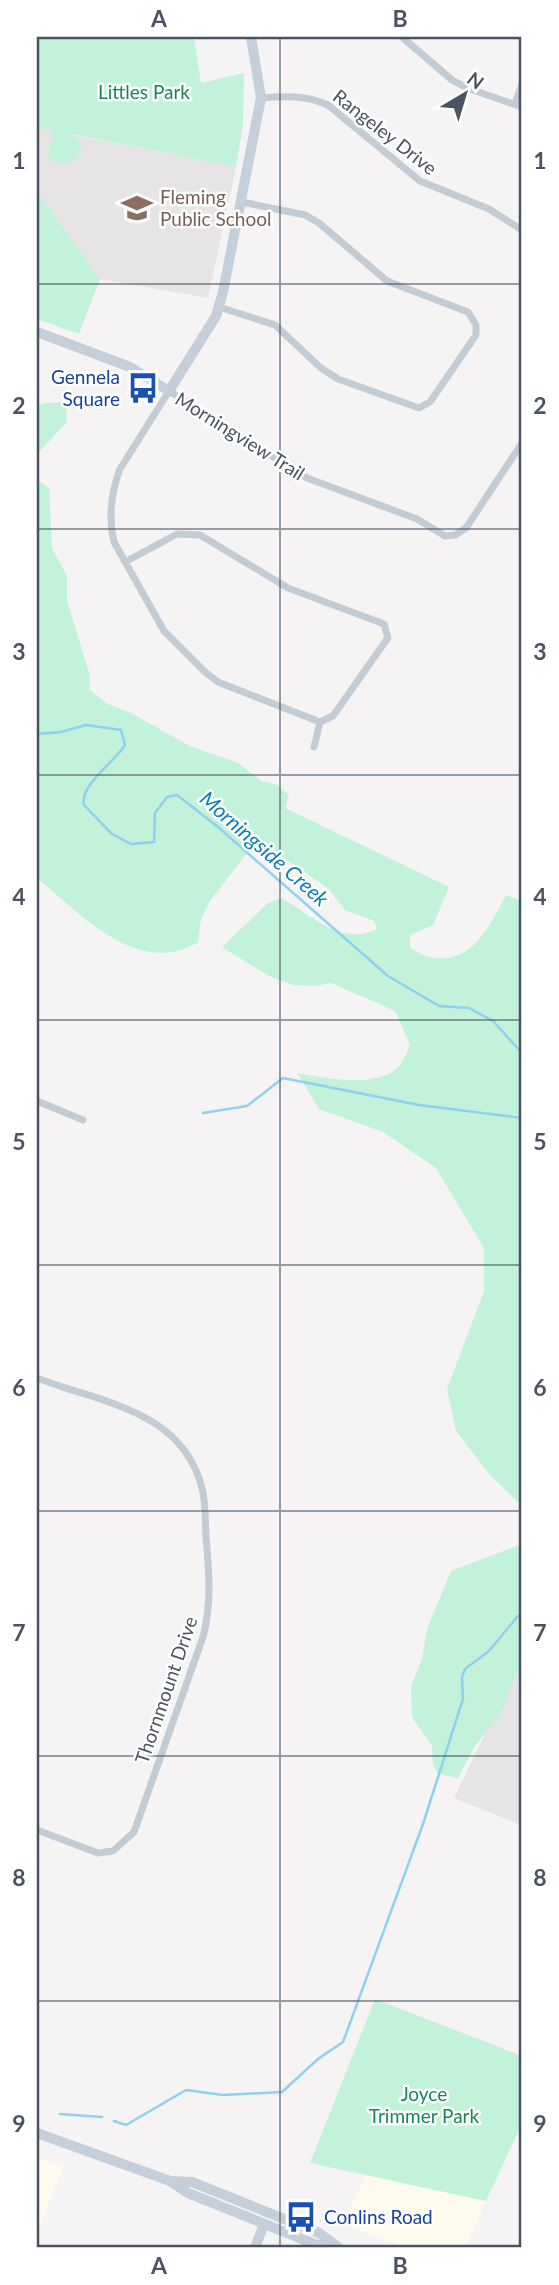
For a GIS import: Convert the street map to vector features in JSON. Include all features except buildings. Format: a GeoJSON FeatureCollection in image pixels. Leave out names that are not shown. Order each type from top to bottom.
{"type":"FeatureCollection","features":[{"type":"Feature","properties":{"kind":"street"},"geometry":{"type":"LineString","coordinates":[[125,562],[177,534],[201,534],[288,588],[384,624],[387,638],[333,716],[320,722],[218,682],[164,631],[125,562],[114,541],[110,525],[120,469],[219,307],[261,98],[251,37]]}},
{"type":"Feature","properties":{"kind":"street"},"geometry":{"type":"LineString","coordinates":[[402,37],[452,80],[467,88],[519,106],[522,84]]}},
{"type":"Feature","properties":{"kind":"street","name":"Rangeley Drive"},"geometry":{"type":"LineString","coordinates":[[261,98],[314,98],[328,105],[420,181],[489,209],[522,230]]}},
{"type":"Feature","properties":{"kind":"street"},"geometry":{"type":"LineString","coordinates":[[219,307],[275,325],[321,368],[338,379],[419,408],[430,402],[476,335],[476,324],[468,312],[387,281],[319,223],[305,215],[242,202]]}},
{"type":"Feature","properties":{"kind":"street","name":"Morningview Trail"},"geometry":{"type":"LineString","coordinates":[[37,332],[130,367],[297,473],[417,520],[446,536],[455,535],[466,528],[522,443]]}},
{"type":"Feature","properties":{"kind":"street"},"geometry":{"type":"LineString","coordinates":[[314,747],[320,722]]}},
{"type":"Feature","properties":{"kind":"street"},"geometry":{"type":"LineString","coordinates":[[37,1101],[83,1120]]}},
{"type":"Feature","properties":{"kind":"street","name":"Thornmount Drive"},"geometry":{"type":"LineString","coordinates":[[37,1378],[144,1416],[167,1430],[178,1441],[191,1459],[202,1489],[211,1588],[209,1614],[203,1637],[134,1832],[113,1852],[98,1853],[37,1830]]}},
{"type":"Feature","properties":{"kind":"street"},"geometry":{"type":"LineString","coordinates":[[37,2133],[170,2181],[188,2193],[317,2245],[339,2248]]}},
{"type":"Feature","properties":{"kind":"street"},"geometry":{"type":"LineString","coordinates":[[170,2181],[192,2182],[320,2233],[339,2248]]}},
{"type":"Feature","properties":{"kind":"street"},"geometry":{"type":"LineString","coordinates":[[255,2248],[264,2224]]}},
{"type":"Feature","properties":{"kind":"shaded area","name":"Fleming Public School"},"geometry":{"type":"Polygon","coordinates":[[[37,128],[236,167],[208,298],[100,279],[37,192],[37,128]]]}},
{"type":"Feature","properties":{"kind":"shaded area"},"geometry":{"type":"Polygon","coordinates":[[[522,1664],[522,1825],[454,1798],[508,1686],[522,1664]]]}},
{"type":"Feature","properties":{"kind":"shaded area"},"geometry":{"type":"Polygon","coordinates":[[[37,2157],[63,2167],[37,2234],[37,2157]]]}},
{"type":"Feature","properties":{"kind":"shaded area"},"geometry":{"type":"Polygon","coordinates":[[[366,2175],[486,2201],[465,2248],[405,2248],[342,2223],[366,2175]]]}},
{"type":"Feature","properties":{"kind":"green space","name":"Littles Park"},"geometry":{"type":"Polygon","coordinates":[[[37,37],[194,37],[201,83],[244,73],[243,125],[236,167],[71,134],[80,142],[81,150],[72,162],[56,163],[48,156],[53,131],[37,128],[37,37]]]}},
{"type":"Feature","properties":{"kind":"green space"},"geometry":{"type":"Polygon","coordinates":[[[37,192],[100,279],[79,334],[37,319],[37,192]]]}},
{"type":"Feature","properties":{"kind":"green space"},"geometry":{"type":"Polygon","coordinates":[[[66,402],[67,422],[37,454],[37,406],[66,402]]]}},
{"type":"Feature","properties":{"kind":"green space"},"geometry":{"type":"Polygon","coordinates":[[[37,480],[49,488],[52,548],[67,576],[67,600],[89,673],[90,690],[106,703],[131,713],[190,746],[238,763],[262,781],[277,785],[289,795],[285,808],[449,887],[433,925],[410,935],[410,948],[422,955],[444,958],[457,956],[478,941],[506,895],[522,901],[522,1506],[490,1475],[456,1431],[447,1389],[484,1291],[484,1248],[436,1168],[383,1132],[319,1109],[297,1073],[357,1080],[381,1077],[392,1072],[401,1064],[410,1045],[395,1011],[331,983],[315,986],[293,985],[269,976],[222,947],[268,903],[282,898],[340,932],[365,934],[377,929],[374,921],[345,910],[329,889],[257,840],[210,901],[201,919],[198,942],[176,951],[153,952],[132,947],[111,937],[37,878],[37,480]]]}},
{"type":"Feature","properties":{"kind":"green space"},"geometry":{"type":"Polygon","coordinates":[[[522,1544],[522,1664],[501,1712],[475,1746],[458,1778],[438,1774],[433,1765],[432,1746],[412,1717],[411,1687],[422,1659],[427,1629],[451,1571],[522,1544]]]}},
{"type":"Feature","properties":{"kind":"green space","name":"Joyce Trimmer Park"},"geometry":{"type":"Polygon","coordinates":[[[375,1999],[522,2056],[522,2123],[486,2201],[310,2163],[375,1999]]]}},
{"type":"Feature","properties":{"kind":"waterway","name":"Morningside Creek"},"geometry":{"type":"LineString","coordinates":[[37,734],[61,732],[86,725],[121,730],[125,745],[92,782],[84,797],[84,805],[112,834],[131,844],[154,842],[155,813],[167,797],[177,795],[218,827],[388,976],[439,1006],[469,1008],[493,1021],[522,1053]]}},
{"type":"Feature","properties":{"kind":"waterway"},"geometry":{"type":"LineString","coordinates":[[203,1113],[247,1106],[283,1078],[419,1105],[522,1118]]}},
{"type":"Feature","properties":{"kind":"waterway"},"geometry":{"type":"LineString","coordinates":[[114,2121],[126,2125],[186,2090],[223,2095],[282,2092],[318,2059],[343,2042],[423,1824],[463,1699],[462,1677],[465,1669],[489,1651],[518,1616]]}},
{"type":"Feature","properties":{"kind":"waterway"},"geometry":{"type":"LineString","coordinates":[[60,2114],[102,2117]]}},
{"type":"Feature","properties":{"kind":"place","name":"Fleming Public School"},"geometry":{"type":"Point","coordinates":[137,208]}},
{"type":"Feature","properties":{"kind":"place","name":"Gennela Square"},"geometry":{"type":"Point","coordinates":[143,388]}},
{"type":"Feature","properties":{"kind":"place","name":"Conlins Road"},"geometry":{"type":"Point","coordinates":[301,2217]}}]}
